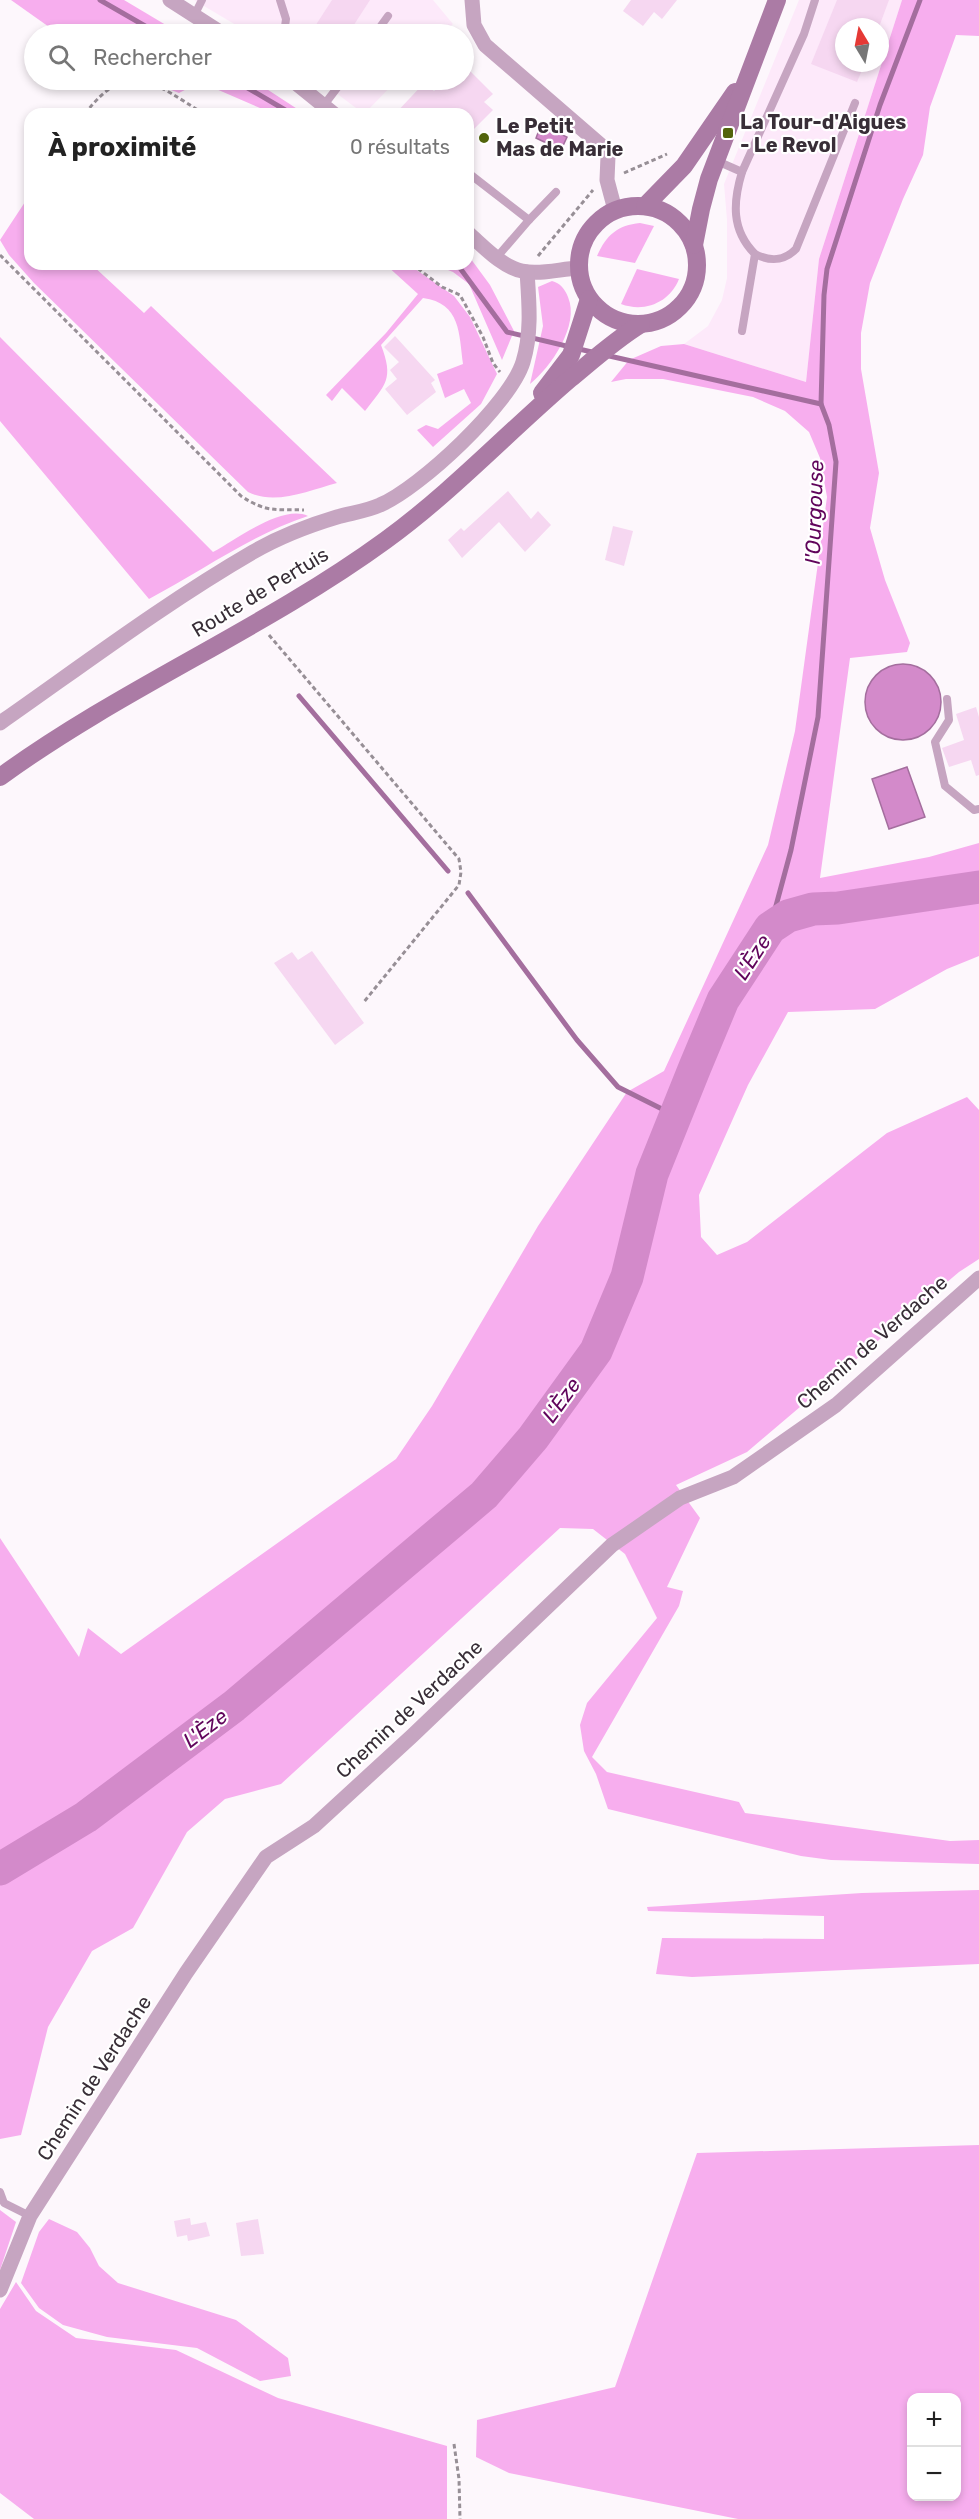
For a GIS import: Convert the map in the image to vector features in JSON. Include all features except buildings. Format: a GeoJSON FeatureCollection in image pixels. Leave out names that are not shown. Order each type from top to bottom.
{"type":"FeatureCollection","features":[{"type":"Feature","properties":{"kind":"main road"},"geometry":{"type":"LineString","coordinates":[[694,245],[700,209],[777,0]]}},
{"type":"Feature","properties":{"kind":"main road"},"geometry":{"type":"LineString","coordinates":[[645,206],[684,166],[752,65]]}},
{"type":"Feature","properties":{"kind":"main road"},"geometry":{"type":"LineString","coordinates":[[630,206],[645,206],[661,210],[686,230],[694,245],[697,263],[695,281],[687,297],[675,311],[659,320],[641,324],[621,322],[603,314],[589,299],[581,284],[578,268],[581,246],[592,227],[602,217],[630,206]]}},
{"type":"Feature","properties":{"kind":"main road","name":"Route de Pertuis"},"geometry":{"type":"LineString","coordinates":[[523,419],[571,355],[581,330],[589,299]]}},
{"type":"Feature","properties":{"kind":"main road","name":"Route de Pertuis"},"geometry":{"type":"LineString","coordinates":[[0,777],[83,720],[258,622],[387,539],[455,483],[523,419],[621,336],[641,324]]}},
{"type":"Feature","properties":{"kind":"street"},"geometry":{"type":"LineString","coordinates":[[170,0],[207,24]]}},
{"type":"Feature","properties":{"kind":"street"},"geometry":{"type":"LineString","coordinates":[[472,0],[474,24]]}},
{"type":"Feature","properties":{"kind":"street"},"geometry":{"type":"LineString","coordinates":[[474,25],[485,45],[604,148],[608,156],[607,180],[615,210]]}},
{"type":"Feature","properties":{"kind":"street"},"geometry":{"type":"LineString","coordinates":[[304,90],[327,108]]}},
{"type":"Feature","properties":{"kind":"street"},"geometry":{"type":"LineString","coordinates":[[474,238],[497,257],[518,270],[534,272],[578,268]]}},
{"type":"Feature","properties":{"kind":"street"},"geometry":{"type":"LineString","coordinates":[[0,723],[196,586],[253,552],[298,530],[378,507],[410,489],[479,424],[511,385],[523,362],[528,340],[534,272]]}},
{"type":"Feature","properties":{"kind":"street","name":"Chemin de Verdache"},"geometry":{"type":"LineString","coordinates":[[0,2290],[30,2216],[186,1973],[266,1857],[314,1826],[612,1545],[680,1498],[734,1477],[837,1405],[979,1278]]}},
{"type":"Feature","properties":{"kind":"lane"},"geometry":{"type":"LineString","coordinates":[[194,16],[202,0]]}},
{"type":"Feature","properties":{"kind":"lane"},"geometry":{"type":"LineString","coordinates":[[280,0],[286,24]]}},
{"type":"Feature","properties":{"kind":"lane"},"geometry":{"type":"LineString","coordinates":[[815,0],[804,34],[742,172],[734,200],[736,220],[744,241],[755,254],[771,260],[782,259],[796,249],[855,103]]}},
{"type":"Feature","properties":{"kind":"lane"},"geometry":{"type":"LineString","coordinates":[[382,24],[388,16]]}},
{"type":"Feature","properties":{"kind":"lane"},"geometry":{"type":"LineString","coordinates":[[330,108],[339,90]]}},
{"type":"Feature","properties":{"kind":"lane"},"geometry":{"type":"LineString","coordinates":[[717,161],[742,172]]}},
{"type":"Feature","properties":{"kind":"lane"},"geometry":{"type":"LineString","coordinates":[[474,178],[529,220]]}},
{"type":"Feature","properties":{"kind":"lane"},"geometry":{"type":"LineString","coordinates":[[497,257],[556,192]]}},
{"type":"Feature","properties":{"kind":"lane"},"geometry":{"type":"LineString","coordinates":[[742,332],[755,254]]}},
{"type":"Feature","properties":{"kind":"lane"},"geometry":{"type":"LineString","coordinates":[[947,699],[949,720],[935,742],[945,786],[974,810],[979,809]]}},
{"type":"Feature","properties":{"kind":"lane"},"geometry":{"type":"LineString","coordinates":[[0,2192],[4,2203],[30,2216]]}},
{"type":"Feature","properties":{"kind":"path"},"geometry":{"type":"LineString","coordinates":[[90,108],[108,90]]}},
{"type":"Feature","properties":{"kind":"path"},"geometry":{"type":"LineString","coordinates":[[166,90],[194,108]]}},
{"type":"Feature","properties":{"kind":"path"},"geometry":{"type":"LineString","coordinates":[[534,272],[537,254],[599,183],[665,156],[672,150]]}},
{"type":"Feature","properties":{"kind":"path"},"geometry":{"type":"LineString","coordinates":[[1,257],[241,496],[258,507],[271,510],[310,510]]}},
{"type":"Feature","properties":{"kind":"path"},"geometry":{"type":"LineString","coordinates":[[420,270],[442,287],[460,295],[483,337],[493,363],[511,385]]}},
{"type":"Feature","properties":{"kind":"path"},"geometry":{"type":"LineString","coordinates":[[258,622],[459,860],[461,872],[459,885],[363,1003]]}},
{"type":"Feature","properties":{"kind":"path"},"geometry":{"type":"LineString","coordinates":[[454,2444],[459,2479],[460,2519]]}},
{"type":"Feature","properties":{"kind":"shaded area"},"geometry":{"type":"Polygon","coordinates":[[[11,0],[124,0],[164,24],[45,24],[11,0]]]}},
{"type":"Feature","properties":{"kind":"shaded area"},"geometry":{"type":"Polygon","coordinates":[[[194,0],[433,0],[453,24],[234,24],[194,0]]]}},
{"type":"Feature","properties":{"kind":"shaded area"},"geometry":{"type":"Polygon","coordinates":[[[799,0],[902,0],[889,41],[889,18],[835,18],[835,72],[879,72],[819,259],[806,382],[684,344],[708,326],[722,300],[727,278],[727,220],[724,184],[799,0]]]}},
{"type":"Feature","properties":{"kind":"shaded area"},"geometry":{"type":"Polygon","coordinates":[[[902,0],[979,0],[979,36],[956,35],[930,107],[923,155],[870,283],[861,333],[861,369],[879,473],[870,528],[885,580],[910,643],[907,652],[850,658],[820,878],[929,857],[979,843],[979,956],[947,969],[875,1009],[788,1012],[748,1085],[699,1195],[701,1237],[717,1255],[747,1242],[887,1133],[967,1097],[979,1110],[979,1259],[959,1272],[747,1452],[676,1485],[700,1518],[667,1587],[683,1591],[679,1606],[592,1757],[607,1772],[739,1802],[745,1813],[950,1841],[979,1840],[979,1864],[831,1860],[801,1856],[608,1809],[596,1774],[584,1751],[580,1725],[587,1703],[657,1618],[625,1554],[593,1529],[560,1528],[281,1784],[225,1799],[187,1832],[133,1928],[92,1951],[48,2027],[21,2135],[0,2139],[0,1538],[79,1657],[88,1628],[121,1654],[396,1459],[432,1406],[538,1226],[627,1092],[664,1071],[768,845],[795,731],[827,497],[820,458],[809,432],[785,411],[753,397],[663,379],[626,379],[611,382],[629,360],[661,346],[684,344],[806,382],[819,259],[879,72],[889,72],[889,41],[902,0]]]}},
{"type":"Feature","properties":{"kind":"shaded area"},"geometry":{"type":"Polygon","coordinates":[[[218,90],[268,90],[296,108],[260,108],[218,90]]]}},
{"type":"Feature","properties":{"kind":"shaded area"},"geometry":{"type":"Polygon","coordinates":[[[332,90],[387,90],[370,108],[356,108],[332,90]]]}},
{"type":"Feature","properties":{"kind":"shaded area"},"geometry":{"type":"Polygon","coordinates":[[[541,125],[567,137],[561,150],[536,138],[541,125]]]}},
{"type":"Feature","properties":{"kind":"shaded area"},"geometry":{"type":"Polygon","coordinates":[[[24,204],[24,270],[97,270],[144,313],[151,306],[337,483],[281,497],[258,496],[248,492],[34,283],[9,255],[0,240],[24,204]]]}},
{"type":"Feature","properties":{"kind":"shaded area"},"geometry":{"type":"Polygon","coordinates":[[[640,223],[654,226],[635,263],[597,256],[604,242],[614,232],[625,226],[640,223]]]}},
{"type":"Feature","properties":{"kind":"shaded area"},"geometry":{"type":"Polygon","coordinates":[[[474,263],[490,285],[514,331],[502,360],[469,284],[448,270],[474,270],[474,263]]]}},
{"type":"Feature","properties":{"kind":"shaded area"},"geometry":{"type":"Polygon","coordinates":[[[637,269],[679,279],[670,294],[656,304],[639,307],[621,304],[637,269]]]}},
{"type":"Feature","properties":{"kind":"shaded area"},"geometry":{"type":"Polygon","coordinates":[[[392,270],[417,270],[454,296],[470,317],[497,374],[481,404],[433,447],[417,430],[426,425],[438,429],[471,403],[464,389],[445,398],[437,374],[463,364],[456,322],[445,306],[435,301],[423,298],[381,345],[387,366],[386,381],[365,411],[342,388],[332,401],[326,395],[386,333],[418,294],[392,270]]]}},
{"type":"Feature","properties":{"kind":"shaded area"},"geometry":{"type":"Polygon","coordinates":[[[552,281],[560,285],[567,294],[571,308],[570,320],[561,345],[546,367],[530,384],[543,326],[538,287],[552,281]]]}},
{"type":"Feature","properties":{"kind":"shaded area"},"geometry":{"type":"Polygon","coordinates":[[[0,337],[213,552],[273,519],[285,515],[308,516],[247,543],[149,599],[0,421],[0,337]]]}},
{"type":"Feature","properties":{"kind":"shaded area"},"geometry":{"type":"Polygon","coordinates":[[[903,664],[917,667],[930,675],[938,688],[941,702],[938,716],[930,729],[917,737],[903,740],[889,737],[876,729],[868,716],[865,702],[868,688],[876,675],[889,667],[903,664]]]}},
{"type":"Feature","properties":{"kind":"shaded area"},"geometry":{"type":"Polygon","coordinates":[[[907,767],[925,817],[889,829],[872,779],[907,767]]]}},
{"type":"Feature","properties":{"kind":"shaded area"},"geometry":{"type":"Polygon","coordinates":[[[979,1890],[979,1964],[692,1977],[656,1974],[662,1938],[824,1939],[824,1916],[648,1911],[647,1907],[862,1893],[979,1890]]]}},
{"type":"Feature","properties":{"kind":"shaded area"},"geometry":{"type":"Polygon","coordinates":[[[979,2145],[979,2519],[738,2519],[509,2473],[476,2457],[477,2420],[615,2387],[697,2153],[979,2145]]]}},
{"type":"Feature","properties":{"kind":"shaded area"},"geometry":{"type":"Polygon","coordinates":[[[0,2210],[16,2222],[0,2270],[0,2210]]]}},
{"type":"Feature","properties":{"kind":"shaded area"},"geometry":{"type":"Polygon","coordinates":[[[49,2219],[77,2232],[90,2248],[99,2266],[118,2283],[236,2320],[288,2358],[291,2376],[260,2381],[197,2348],[107,2337],[63,2325],[39,2308],[21,2283],[39,2232],[49,2219]]]}},
{"type":"Feature","properties":{"kind":"shaded area"},"geometry":{"type":"Polygon","coordinates":[[[16,2282],[36,2311],[76,2338],[176,2350],[278,2398],[447,2446],[447,2519],[34,2519],[0,2493],[0,2309],[16,2282]]]}},
{"type":"Feature","properties":{"kind":"waterway"},"geometry":{"type":"LineString","coordinates":[[100,0],[142,24]]}},
{"type":"Feature","properties":{"kind":"waterway","name":"l'Ourgouse"},"geometry":{"type":"LineString","coordinates":[[770,928],[791,850],[818,717],[836,462],[829,425],[821,404],[824,295],[827,269],[880,105],[920,0]]}},
{"type":"Feature","properties":{"kind":"waterway"},"geometry":{"type":"LineString","coordinates":[[251,90],[282,108]]}},
{"type":"Feature","properties":{"kind":"waterway"},"geometry":{"type":"LineString","coordinates":[[461,270],[507,332],[596,353]]}},
{"type":"Feature","properties":{"kind":"waterway"},"geometry":{"type":"LineString","coordinates":[[605,355],[821,404]]}},
{"type":"Feature","properties":{"kind":"waterway"},"geometry":{"type":"LineString","coordinates":[[299,696],[448,871]]}},
{"type":"Feature","properties":{"kind":"waterway","name":"L'Èze"},"geometry":{"type":"LineString","coordinates":[[0,1869],[86,1817],[234,1706],[484,1495],[533,1438],[596,1351],[627,1277],[652,1174],[695,1067],[723,1000],[770,928],[788,916],[813,909],[838,908],[979,887]]}},
{"type":"Feature","properties":{"kind":"waterway"},"geometry":{"type":"LineString","coordinates":[[468,893],[577,1040],[618,1087],[676,1116]]}},
{"type":"Feature","properties":{"kind":"place","name":"La Tour-d'Aigues - Le Revol"},"geometry":{"type":"Point","coordinates":[728,133]}},
{"type":"Feature","properties":{"kind":"place","name":"Le Petit Mas de Marie"},"geometry":{"type":"Point","coordinates":[484,138]}}]}
